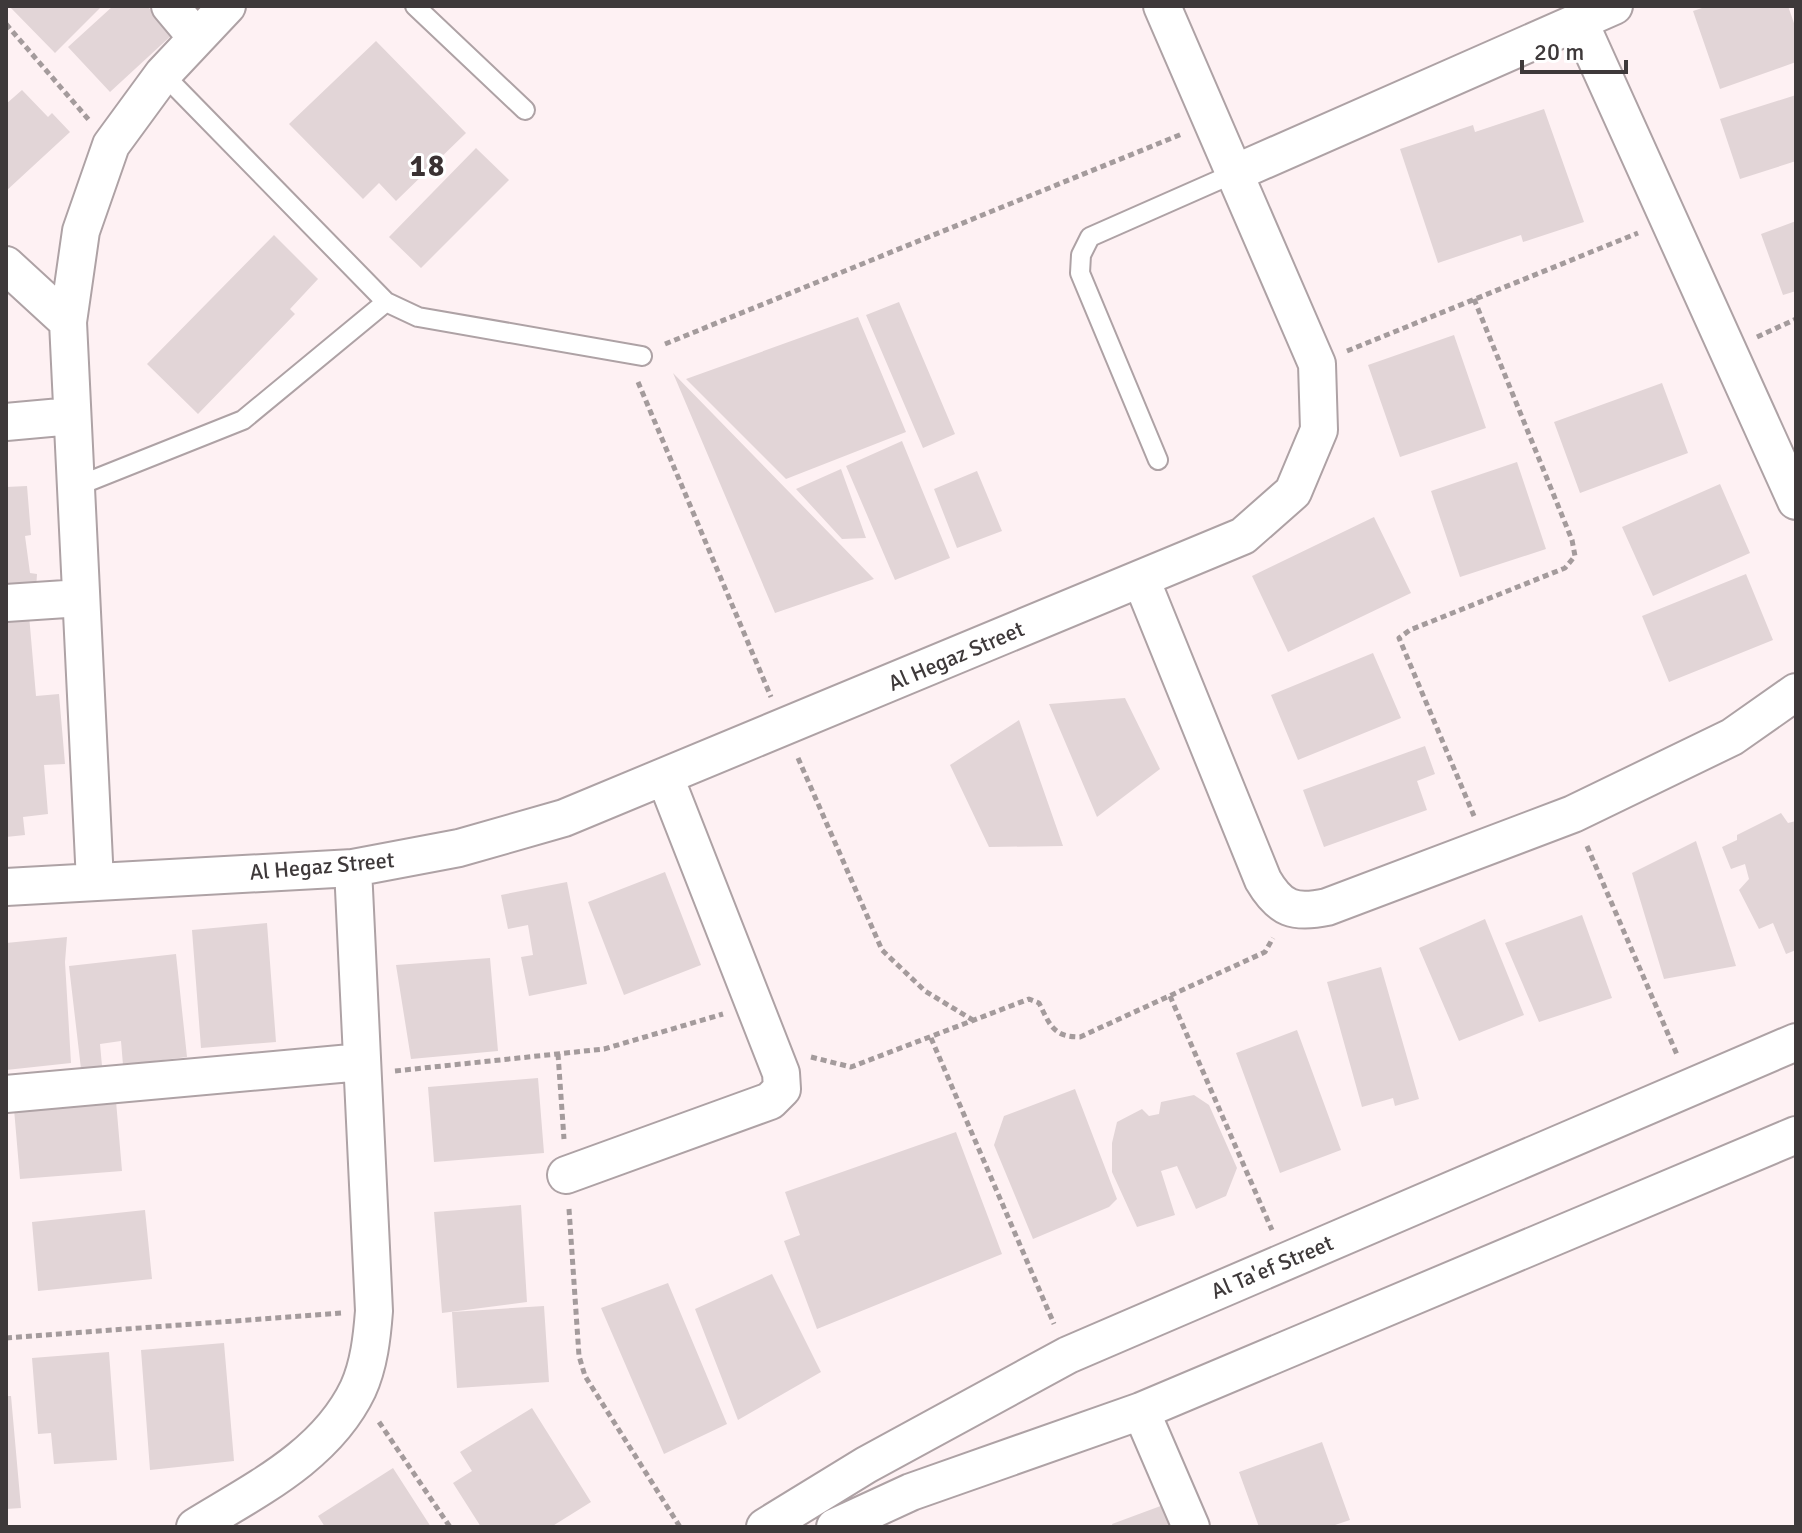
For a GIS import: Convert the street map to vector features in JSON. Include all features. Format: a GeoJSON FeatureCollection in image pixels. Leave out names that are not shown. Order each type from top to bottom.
{"type":"FeatureCollection","features":[{"type":"Feature","properties":{"kind":"street"},"geometry":{"type":"LineString","coordinates":[[170,6],[196,37]]}},
{"type":"Feature","properties":{"kind":"street"},"geometry":{"type":"LineString","coordinates":[[95,882],[68,322],[81,231],[111,145],[163,74],[227,6]]}},
{"type":"Feature","properties":{"kind":"street","name":"Al Hegaz Street"},"geometry":{"type":"LineString","coordinates":[[6,887],[353,868],[489,840],[564,818],[1243,536],[1293,492],[1319,430],[1317,364],[1162,6]]}},
{"type":"Feature","properties":{"kind":"street"},"geometry":{"type":"LineString","coordinates":[[1235,173],[1614,6]]}},
{"type":"Feature","properties":{"kind":"street"},"geometry":{"type":"LineString","coordinates":[[1579,21],[1796,501]]}},
{"type":"Feature","properties":{"kind":"street"},"geometry":{"type":"LineString","coordinates":[[6,265],[68,322]]}},
{"type":"Feature","properties":{"kind":"street"},"geometry":{"type":"LineString","coordinates":[[6,422],[72,416]]}},
{"type":"Feature","properties":{"kind":"street"},"geometry":{"type":"LineString","coordinates":[[1141,579],[1263,880],[1272,896],[1286,907],[1306,912],[1327,907],[1573,814],[1732,737],[1796,692]]}},
{"type":"Feature","properties":{"kind":"street"},"geometry":{"type":"LineString","coordinates":[[6,603],[81,598]]}},
{"type":"Feature","properties":{"kind":"street"},"geometry":{"type":"LineString","coordinates":[[566,1175],[770,1101],[782,1089],[781,1073],[665,777]]}},
{"type":"Feature","properties":{"kind":"street"},"geometry":{"type":"LineString","coordinates":[[195,1527],[299,1460],[329,1434],[358,1389],[370,1351],[374,1311],[353,868]]}},
{"type":"Feature","properties":{"kind":"street","name":"Al Ta'ef Street"},"geometry":{"type":"LineString","coordinates":[[765,1527],[866,1465],[1068,1355],[1796,1042]]}},
{"type":"Feature","properties":{"kind":"street"},"geometry":{"type":"LineString","coordinates":[[6,1094],[362,1068]]}},
{"type":"Feature","properties":{"kind":"street"},"geometry":{"type":"LineString","coordinates":[[835,1527],[911,1492],[1141,1411],[1796,1135]]}},
{"type":"Feature","properties":{"kind":"street"},"geometry":{"type":"LineString","coordinates":[[1141,1411],[1191,1527]]}},
{"type":"Feature","properties":{"kind":"lane"},"geometry":{"type":"LineString","coordinates":[[415,6],[525,110]]}},
{"type":"Feature","properties":{"kind":"lane"},"geometry":{"type":"LineString","coordinates":[[163,74],[386,302],[418,317],[642,356]]}},
{"type":"Feature","properties":{"kind":"lane"},"geometry":{"type":"LineString","coordinates":[[1158,460],[1080,273],[1081,255],[1090,237],[1235,173]]}},
{"type":"Feature","properties":{"kind":"lane"},"geometry":{"type":"LineString","coordinates":[[75,487],[243,420],[386,302]]}},
{"type":"Feature","properties":{"kind":"path"},"geometry":{"type":"LineString","coordinates":[[6,24],[111,145]]}},
{"type":"Feature","properties":{"kind":"path"},"geometry":{"type":"LineString","coordinates":[[976,1022],[925,991],[882,950],[635,375],[642,356],[676,340],[1213,121]]}},
{"type":"Feature","properties":{"kind":"path"},"geometry":{"type":"LineString","coordinates":[[1317,364],[1669,220]]}},
{"type":"Feature","properties":{"kind":"path"},"geometry":{"type":"LineString","coordinates":[[1474,299],[1572,540],[1575,556],[1565,568],[1410,630],[1399,638],[1487,846]]}},
{"type":"Feature","properties":{"kind":"path"},"geometry":{"type":"LineString","coordinates":[[1573,814],[1691,1087]]}},
{"type":"Feature","properties":{"kind":"path"},"geometry":{"type":"LineString","coordinates":[[808,1055],[851,1067],[976,1022],[1029,999],[1035,999],[1052,1028],[1065,1037],[1080,1037],[1265,952],[1278,931],[1286,907]]}},
{"type":"Feature","properties":{"kind":"path"},"geometry":{"type":"LineString","coordinates":[[1170,996],[1285,1261]]}},
{"type":"Feature","properties":{"kind":"path"},"geometry":{"type":"LineString","coordinates":[[362,1068],[604,1049],[754,1004]]}},
{"type":"Feature","properties":{"kind":"path"},"geometry":{"type":"LineString","coordinates":[[931,1038],[1068,1355]]}},
{"type":"Feature","properties":{"kind":"path"},"geometry":{"type":"LineString","coordinates":[[558,1054],[579,1356],[585,1376],[680,1527]]}},
{"type":"Feature","properties":{"kind":"path"},"geometry":{"type":"LineString","coordinates":[[6,1338],[374,1311]]}},
{"type":"Feature","properties":{"kind":"path"},"geometry":{"type":"LineString","coordinates":[[358,1389],[450,1527]]}},
{"type":"Feature","properties":{"kind":"building"},"geometry":{"type":"Polygon","coordinates":[[[9,6],[102,6],[55,53],[9,6]]]}},
{"type":"Feature","properties":{"kind":"building"},"geometry":{"type":"Polygon","coordinates":[[[113,6],[147,6],[173,34],[110,92],[68,47],[113,6]]]}},
{"type":"Feature","properties":{"kind":"building"},"geometry":{"type":"Polygon","coordinates":[[[1708,6],[1788,6],[1796,29],[1796,62],[1720,89],[1693,11],[1708,6]]]}},
{"type":"Feature","properties":{"kind":"building"},"geometry":{"type":"Polygon","coordinates":[[[376,41],[466,133],[396,201],[379,183],[363,199],[289,124],[376,41]]]}},
{"type":"Feature","properties":{"kind":"building"},"geometry":{"type":"Polygon","coordinates":[[[22,90],[48,117],[52,113],[70,132],[6,191],[6,104],[22,90]]]}},
{"type":"Feature","properties":{"kind":"building"},"geometry":{"type":"Polygon","coordinates":[[[1796,95],[1796,161],[1740,179],[1720,119],[1796,95]]]}},
{"type":"Feature","properties":{"kind":"building"},"geometry":{"type":"Polygon","coordinates":[[[1544,109],[1584,222],[1523,242],[1521,235],[1438,263],[1400,149],[1473,125],[1475,132],[1544,109]]]}},
{"type":"Feature","properties":{"kind":"building"},"geometry":{"type":"Polygon","coordinates":[[[476,148],[509,180],[421,268],[389,237],[476,148]]]}},
{"type":"Feature","properties":{"kind":"building"},"geometry":{"type":"Polygon","coordinates":[[[1796,221],[1796,291],[1783,295],[1761,234],[1796,221]]]}},
{"type":"Feature","properties":{"kind":"building"},"geometry":{"type":"Polygon","coordinates":[[[274,235],[318,279],[290,309],[295,314],[198,414],[147,364],[274,235]]]}},
{"type":"Feature","properties":{"kind":"building"},"geometry":{"type":"Polygon","coordinates":[[[899,302],[955,434],[923,448],[866,315],[899,302]]]}},
{"type":"Feature","properties":{"kind":"building"},"geometry":{"type":"Polygon","coordinates":[[[858,317],[906,432],[786,479],[686,379],[858,317]]]}},
{"type":"Feature","properties":{"kind":"building"},"geometry":{"type":"Polygon","coordinates":[[[1454,335],[1486,428],[1400,457],[1368,365],[1454,335]]]}},
{"type":"Feature","properties":{"kind":"building"},"geometry":{"type":"Polygon","coordinates":[[[673,373],[874,579],[775,613],[673,373]]]}},
{"type":"Feature","properties":{"kind":"building"},"geometry":{"type":"Polygon","coordinates":[[[1662,383],[1688,453],[1580,493],[1554,422],[1662,383]]]}},
{"type":"Feature","properties":{"kind":"building"},"geometry":{"type":"Polygon","coordinates":[[[902,441],[950,558],[895,580],[846,466],[902,441]]]}},
{"type":"Feature","properties":{"kind":"building"},"geometry":{"type":"Polygon","coordinates":[[[1517,462],[1546,549],[1460,577],[1431,491],[1517,462]]]}},
{"type":"Feature","properties":{"kind":"building"},"geometry":{"type":"Polygon","coordinates":[[[841,469],[866,538],[842,539],[796,489],[841,469]]]}},
{"type":"Feature","properties":{"kind":"building"},"geometry":{"type":"Polygon","coordinates":[[[977,471],[1002,531],[957,548],[934,489],[977,471]]]}},
{"type":"Feature","properties":{"kind":"building"},"geometry":{"type":"Polygon","coordinates":[[[1720,484],[1750,553],[1653,596],[1622,527],[1720,484]]]}},
{"type":"Feature","properties":{"kind":"building"},"geometry":{"type":"Polygon","coordinates":[[[27,486],[31,535],[25,536],[30,573],[37,574],[36,590],[6,595],[6,487],[27,486]]]}},
{"type":"Feature","properties":{"kind":"building"},"geometry":{"type":"Polygon","coordinates":[[[1374,517],[1411,593],[1288,652],[1252,576],[1374,517]]]}},
{"type":"Feature","properties":{"kind":"building"},"geometry":{"type":"Polygon","coordinates":[[[1746,574],[1773,640],[1669,682],[1642,616],[1746,574]]]}},
{"type":"Feature","properties":{"kind":"building"},"geometry":{"type":"Polygon","coordinates":[[[29,615],[36,696],[59,694],[65,764],[44,765],[48,814],[23,817],[25,835],[6,837],[6,617],[29,615]]]}},
{"type":"Feature","properties":{"kind":"building"},"geometry":{"type":"Polygon","coordinates":[[[1373,653],[1401,718],[1298,760],[1271,695],[1373,653]]]}},
{"type":"Feature","properties":{"kind":"building"},"geometry":{"type":"Polygon","coordinates":[[[1125,698],[1160,769],[1097,817],[1049,704],[1125,698]]]}},
{"type":"Feature","properties":{"kind":"building"},"geometry":{"type":"Polygon","coordinates":[[[1019,720],[1063,846],[989,847],[950,765],[1019,720]]]}},
{"type":"Feature","properties":{"kind":"building"},"geometry":{"type":"Polygon","coordinates":[[[1425,746],[1435,774],[1417,781],[1427,810],[1324,847],[1303,790],[1425,746]]]}},
{"type":"Feature","properties":{"kind":"building"},"geometry":{"type":"Polygon","coordinates":[[[1781,813],[1788,823],[1796,821],[1796,950],[1786,954],[1773,923],[1759,929],[1739,890],[1749,879],[1745,864],[1731,869],[1722,847],[1737,840],[1737,835],[1781,813]]]}},
{"type":"Feature","properties":{"kind":"building"},"geometry":{"type":"Polygon","coordinates":[[[1696,841],[1736,966],[1664,979],[1632,873],[1696,841]]]}},
{"type":"Feature","properties":{"kind":"building"},"geometry":{"type":"Polygon","coordinates":[[[665,872],[701,965],[624,995],[588,902],[665,872]]]}},
{"type":"Feature","properties":{"kind":"building"},"geometry":{"type":"Polygon","coordinates":[[[567,882],[587,984],[529,996],[521,957],[533,955],[528,925],[508,929],[501,895],[567,882]]]}},
{"type":"Feature","properties":{"kind":"building"},"geometry":{"type":"Polygon","coordinates":[[[1582,915],[1612,998],[1539,1022],[1505,943],[1582,915]]]}},
{"type":"Feature","properties":{"kind":"building"},"geometry":{"type":"Polygon","coordinates":[[[1485,919],[1524,1015],[1459,1041],[1419,948],[1485,919]]]}},
{"type":"Feature","properties":{"kind":"building"},"geometry":{"type":"Polygon","coordinates":[[[267,923],[276,1042],[201,1048],[192,930],[267,923]]]}},
{"type":"Feature","properties":{"kind":"building"},"geometry":{"type":"Polygon","coordinates":[[[67,937],[65,962],[71,1063],[6,1070],[6,943],[67,937]]]}},
{"type":"Feature","properties":{"kind":"building"},"geometry":{"type":"Polygon","coordinates":[[[176,954],[187,1057],[123,1065],[121,1041],[100,1044],[102,1066],[81,1069],[69,966],[176,954]]]}},
{"type":"Feature","properties":{"kind":"building"},"geometry":{"type":"Polygon","coordinates":[[[490,958],[498,1051],[411,1059],[396,965],[490,958]]]}},
{"type":"Feature","properties":{"kind":"building"},"geometry":{"type":"Polygon","coordinates":[[[1381,967],[1419,1099],[1395,1106],[1393,1098],[1362,1107],[1327,982],[1381,967]]]}},
{"type":"Feature","properties":{"kind":"building"},"geometry":{"type":"Polygon","coordinates":[[[1297,1030],[1341,1150],[1280,1173],[1236,1053],[1297,1030]]]}},
{"type":"Feature","properties":{"kind":"building"},"geometry":{"type":"Polygon","coordinates":[[[538,1078],[544,1153],[434,1162],[428,1087],[538,1078]]]}},
{"type":"Feature","properties":{"kind":"building"},"geometry":{"type":"Polygon","coordinates":[[[1075,1089],[1117,1199],[1109,1207],[1033,1239],[994,1145],[1004,1116],[1075,1089]]]}},
{"type":"Feature","properties":{"kind":"building"},"geometry":{"type":"Polygon","coordinates":[[[1194,1095],[1209,1105],[1237,1168],[1226,1196],[1196,1209],[1177,1166],[1161,1171],[1175,1215],[1137,1227],[1112,1172],[1112,1143],[1117,1122],[1142,1109],[1149,1116],[1159,1114],[1161,1102],[1194,1095]]]}},
{"type":"Feature","properties":{"kind":"building"},"geometry":{"type":"Polygon","coordinates":[[[116,1101],[122,1171],[20,1179],[14,1109],[116,1101]]]}},
{"type":"Feature","properties":{"kind":"building"},"geometry":{"type":"Polygon","coordinates":[[[956,1132],[1002,1254],[817,1329],[784,1241],[800,1235],[785,1192],[956,1132]]]}},
{"type":"Feature","properties":{"kind":"building"},"geometry":{"type":"Polygon","coordinates":[[[521,1205],[527,1302],[442,1313],[434,1212],[521,1205]]]}},
{"type":"Feature","properties":{"kind":"building"},"geometry":{"type":"Polygon","coordinates":[[[145,1210],[152,1279],[38,1291],[32,1222],[145,1210]]]}},
{"type":"Feature","properties":{"kind":"building"},"geometry":{"type":"Polygon","coordinates":[[[772,1274],[821,1372],[738,1420],[695,1309],[772,1274]]]}},
{"type":"Feature","properties":{"kind":"building"},"geometry":{"type":"Polygon","coordinates":[[[668,1283],[727,1424],[664,1454],[601,1308],[668,1283]]]}},
{"type":"Feature","properties":{"kind":"building"},"geometry":{"type":"Polygon","coordinates":[[[544,1306],[549,1382],[457,1388],[452,1312],[544,1306]]]}},
{"type":"Feature","properties":{"kind":"building"},"geometry":{"type":"Polygon","coordinates":[[[224,1343],[234,1461],[150,1470],[141,1350],[224,1343]]]}},
{"type":"Feature","properties":{"kind":"building"},"geometry":{"type":"Polygon","coordinates":[[[109,1352],[117,1460],[54,1464],[51,1433],[38,1434],[32,1358],[109,1352]]]}},
{"type":"Feature","properties":{"kind":"building"},"geometry":{"type":"Polygon","coordinates":[[[6,1396],[11,1396],[21,1508],[6,1509],[6,1396]]]}},
{"type":"Feature","properties":{"kind":"building"},"geometry":{"type":"Polygon","coordinates":[[[532,1408],[591,1502],[551,1527],[481,1527],[453,1483],[472,1471],[460,1452],[532,1408]]]}},
{"type":"Feature","properties":{"kind":"building"},"geometry":{"type":"Polygon","coordinates":[[[1322,1442],[1350,1520],[1329,1527],[1259,1527],[1239,1472],[1322,1442]]]}},
{"type":"Feature","properties":{"kind":"building"},"geometry":{"type":"Polygon","coordinates":[[[393,1468],[431,1527],[325,1527],[318,1516],[393,1468]]]}},
{"type":"Feature","properties":{"kind":"building"},"geometry":{"type":"Polygon","coordinates":[[[1166,1504],[1175,1527],[1113,1527],[1112,1524],[1166,1504]]]}},
{"type":"Feature","properties":{"kind":"district","name":"18"},"geometry":{"type":"Point","coordinates":[428,166]}}]}
